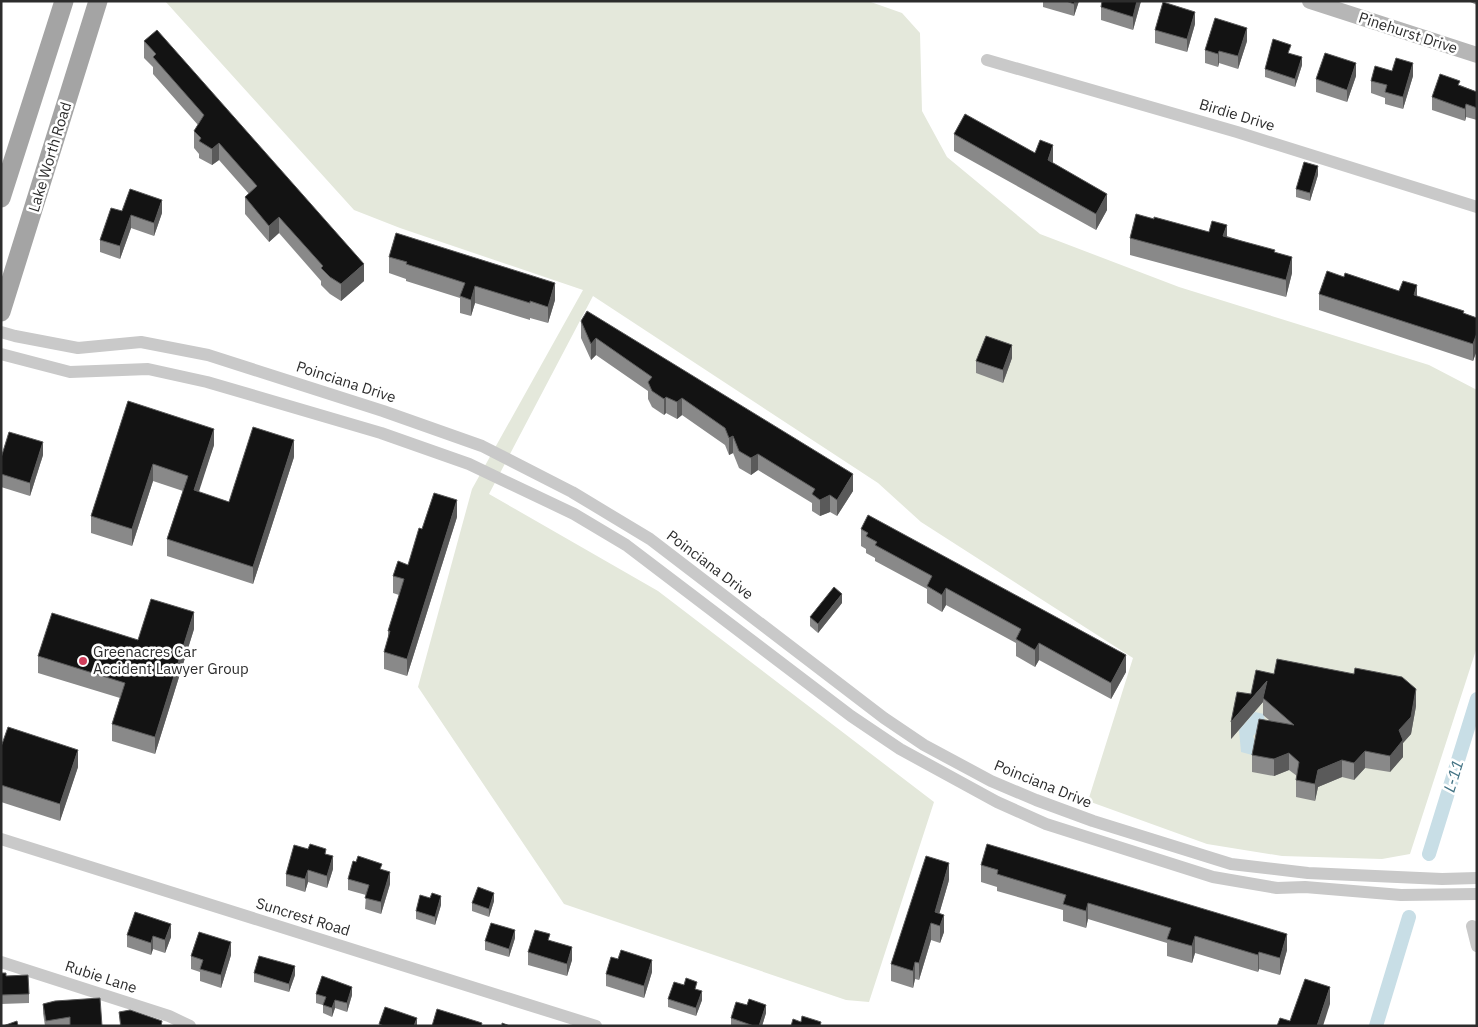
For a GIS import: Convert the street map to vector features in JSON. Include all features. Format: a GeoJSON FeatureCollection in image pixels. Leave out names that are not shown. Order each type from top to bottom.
{"type":"FeatureCollection","features":[{"type":"Feature","properties":{"kind":"main road"},"geometry":{"type":"LineString","coordinates":[[1,198],[64,1]]}},
{"type":"Feature","properties":{"kind":"main road","name":"Lake Worth Road"},"geometry":{"type":"LineString","coordinates":[[1,312],[98,1]]}},
{"type":"Feature","properties":{"kind":"street","name":"Pinehurst Drive"},"geometry":{"type":"LineString","coordinates":[[1310,1],[1477,55]]}},
{"type":"Feature","properties":{"kind":"street","name":"Birdie Drive"},"geometry":{"type":"LineString","coordinates":[[987,60],[1237,132],[1477,207]]}},
{"type":"Feature","properties":{"kind":"street","name":"Poinciana Drive"},"geometry":{"type":"LineString","coordinates":[[1,332],[78,348],[141,342],[208,354],[383,411],[482,446],[572,492],[650,539],[884,718],[924,745],[991,781],[1036,800],[1093,821],[1231,864],[1308,873],[1442,879],[1477,878]]}},
{"type":"Feature","properties":{"kind":"street"},"geometry":{"type":"LineString","coordinates":[[1,354],[70,372],[148,369],[207,382],[381,433],[469,464],[574,514],[626,545],[851,716],[900,749],[997,802],[1046,824],[1213,877],[1277,888],[1305,887],[1401,895],[1477,894]]}},
{"type":"Feature","properties":{"kind":"street","name":"Suncrest Road"},"geometry":{"type":"LineString","coordinates":[[1,839],[596,1026]]}},
{"type":"Feature","properties":{"kind":"street"},"geometry":{"type":"LineString","coordinates":[[1472,926],[1477,946]]}},
{"type":"Feature","properties":{"kind":"street","name":"Rubie Lane"},"geometry":{"type":"LineString","coordinates":[[1,962],[169,1016],[190,1026]]}},
{"type":"Feature","properties":{"kind":"shaded area"},"geometry":{"type":"Polygon","coordinates":[[[165,1],[868,1],[902,13],[920,33],[922,111],[947,157],[1040,234],[1179,287],[1429,365],[1477,390],[1477,647],[1410,854],[1382,859],[1282,856],[1207,844],[1088,801],[1133,658],[921,522],[878,483],[593,296],[489,494],[658,591],[934,802],[869,1002],[846,1000],[564,904],[418,687],[472,489],[583,290],[400,228],[354,210],[165,1]]]}},
{"type":"Feature","properties":{"kind":"water"},"geometry":{"type":"Polygon","coordinates":[[[1255,712],[1264,714],[1265,725],[1253,736],[1258,748],[1252,755],[1241,752],[1239,730],[1255,712]]]}},
{"type":"Feature","properties":{"kind":"building"},"geometry":{"type":"Polygon","coordinates":[[[1102,1],[1137,1],[1133,17],[1101,7],[1102,1]]]}},
{"type":"Feature","properties":{"kind":"building"},"geometry":{"type":"Polygon","coordinates":[[[1163,2],[1195,12],[1187,39],[1155,30],[1163,2]]]}},
{"type":"Feature","properties":{"kind":"building"},"geometry":{"type":"Polygon","coordinates":[[[1215,18],[1247,28],[1238,56],[1219,51],[1218,54],[1205,50],[1215,18]]]}},
{"type":"Feature","properties":{"kind":"building"},"geometry":{"type":"Polygon","coordinates":[[[157,30],[364,264],[341,284],[321,268],[323,266],[279,217],[269,226],[245,197],[257,186],[219,143],[212,149],[199,141],[201,138],[194,131],[204,115],[153,57],[156,54],[144,41],[157,30]]]}},
{"type":"Feature","properties":{"kind":"building"},"geometry":{"type":"Polygon","coordinates":[[[1273,39],[1291,45],[1288,53],[1302,57],[1295,79],[1265,69],[1273,39]]]}},
{"type":"Feature","properties":{"kind":"building"},"geometry":{"type":"Polygon","coordinates":[[[1325,53],[1356,63],[1347,90],[1316,79],[1325,53]]]}},
{"type":"Feature","properties":{"kind":"building"},"geometry":{"type":"Polygon","coordinates":[[[1396,58],[1413,63],[1403,97],[1385,92],[1387,85],[1371,81],[1375,66],[1392,71],[1396,58]]]}},
{"type":"Feature","properties":{"kind":"building"},"geometry":{"type":"Polygon","coordinates":[[[1440,74],[1460,81],[1458,85],[1477,92],[1477,108],[1466,104],[1465,109],[1432,97],[1440,74]]]}},
{"type":"Feature","properties":{"kind":"building"},"geometry":{"type":"Polygon","coordinates":[[[965,114],[1035,153],[1040,140],[1053,145],[1048,160],[1107,194],[1096,214],[954,134],[965,114]]]}},
{"type":"Feature","properties":{"kind":"building"},"geometry":{"type":"Polygon","coordinates":[[[1304,162],[1318,166],[1310,193],[1296,189],[1304,162]]]}},
{"type":"Feature","properties":{"kind":"building"},"geometry":{"type":"Polygon","coordinates":[[[130,189],[162,200],[154,223],[131,215],[120,246],[100,240],[111,208],[122,211],[130,189]]]}},
{"type":"Feature","properties":{"kind":"building"},"geometry":{"type":"Polygon","coordinates":[[[1136,214],[1209,232],[1212,221],[1227,225],[1223,236],[1275,250],[1274,252],[1292,257],[1286,280],[1130,238],[1136,214]]]}},
{"type":"Feature","properties":{"kind":"building"},"geometry":{"type":"Polygon","coordinates":[[[396,233],[555,283],[548,307],[475,286],[471,300],[460,296],[465,283],[389,257],[396,233]]]}},
{"type":"Feature","properties":{"kind":"building"},"geometry":{"type":"Polygon","coordinates":[[[1327,271],[1344,277],[1345,273],[1399,291],[1403,281],[1417,285],[1414,295],[1464,311],[1463,313],[1477,318],[1477,333],[1473,344],[1319,294],[1327,271]]]}},
{"type":"Feature","properties":{"kind":"building"},"geometry":{"type":"Polygon","coordinates":[[[587,311],[853,474],[837,500],[830,495],[820,500],[812,494],[815,489],[758,454],[751,458],[739,451],[733,436],[729,438],[725,428],[682,398],[677,402],[666,397],[664,399],[652,391],[648,382],[652,377],[596,338],[591,344],[581,321],[587,311]]]}},
{"type":"Feature","properties":{"kind":"building"},"geometry":{"type":"Polygon","coordinates":[[[986,336],[1012,345],[1003,370],[976,361],[986,336]]]}},
{"type":"Feature","properties":{"kind":"building"},"geometry":{"type":"Polygon","coordinates":[[[128,401],[214,429],[194,490],[229,502],[253,427],[294,440],[253,567],[167,539],[188,476],[153,464],[132,529],[91,516],[128,401]]]}},
{"type":"Feature","properties":{"kind":"building"},"geometry":{"type":"Polygon","coordinates":[[[9,432],[43,442],[30,483],[1,474],[1,458],[9,432]]]}},
{"type":"Feature","properties":{"kind":"building"},"geometry":{"type":"Polygon","coordinates":[[[434,493],[457,500],[407,659],[384,652],[390,631],[388,631],[404,579],[393,576],[398,561],[408,565],[419,528],[422,529],[434,493]]]}},
{"type":"Feature","properties":{"kind":"building"},"geometry":{"type":"Polygon","coordinates":[[[868,515],[1126,655],[1111,683],[1039,643],[1035,650],[1016,639],[1021,629],[946,588],[942,595],[927,586],[932,576],[875,545],[877,542],[866,536],[868,533],[861,529],[868,515]]]}},
{"type":"Feature","properties":{"kind":"building"},"geometry":{"type":"Polygon","coordinates":[[[834,587],[842,594],[818,624],[810,617],[834,587]]]}},
{"type":"Feature","properties":{"kind":"building"},"geometry":{"type":"Polygon","coordinates":[[[151,599],[194,612],[155,737],[112,724],[125,683],[38,656],[52,613],[138,640],[151,599]]]}},
{"type":"Feature","properties":{"kind":"building"},"geometry":{"type":"Polygon","coordinates":[[[1277,659],[1354,674],[1355,668],[1402,677],[1416,689],[1411,717],[1399,730],[1403,740],[1390,756],[1365,751],[1354,763],[1342,760],[1318,770],[1315,784],[1296,780],[1299,762],[1289,753],[1274,759],[1252,755],[1259,719],[1294,725],[1263,698],[1267,681],[1231,722],[1237,692],[1251,694],[1256,670],[1274,674],[1277,659]]]}},
{"type":"Feature","properties":{"kind":"building"},"geometry":{"type":"Polygon","coordinates":[[[8,727],[78,750],[60,804],[1,785],[1,747],[8,727]]]}},
{"type":"Feature","properties":{"kind":"building"},"geometry":{"type":"Polygon","coordinates":[[[310,844],[326,849],[325,854],[333,856],[327,876],[308,870],[305,879],[286,874],[294,845],[308,849],[310,844]]]}},
{"type":"Feature","properties":{"kind":"building"},"geometry":{"type":"Polygon","coordinates":[[[987,844],[1287,934],[1280,958],[1259,952],[1258,955],[1195,936],[1192,946],[1167,939],[1171,928],[1088,903],[1086,911],[1063,904],[1066,895],[997,874],[998,870],[981,865],[987,844]]]}},
{"type":"Feature","properties":{"kind":"building"},"geometry":{"type":"Polygon","coordinates":[[[358,856],[382,864],[380,869],[390,872],[381,902],[365,898],[369,885],[348,879],[353,861],[356,862],[358,856]]]}},
{"type":"Feature","properties":{"kind":"building"},"geometry":{"type":"Polygon","coordinates":[[[926,856],[949,863],[935,912],[944,915],[940,926],[931,923],[919,963],[915,962],[913,971],[891,964],[926,856]]]}},
{"type":"Feature","properties":{"kind":"building"},"geometry":{"type":"Polygon","coordinates":[[[478,887],[494,893],[489,909],[472,903],[478,887]]]}},
{"type":"Feature","properties":{"kind":"building"},"geometry":{"type":"Polygon","coordinates":[[[432,893],[441,896],[435,917],[416,911],[420,895],[430,898],[432,893]]]}},
{"type":"Feature","properties":{"kind":"building"},"geometry":{"type":"Polygon","coordinates":[[[135,912],[171,924],[165,940],[153,936],[151,943],[127,935],[135,912]]]}},
{"type":"Feature","properties":{"kind":"building"},"geometry":{"type":"Polygon","coordinates":[[[491,923],[515,930],[509,949],[485,941],[491,923]]]}},
{"type":"Feature","properties":{"kind":"building"},"geometry":{"type":"Polygon","coordinates":[[[535,930],[550,934],[548,940],[572,947],[567,964],[528,952],[535,930]]]}},
{"type":"Feature","properties":{"kind":"building"},"geometry":{"type":"Polygon","coordinates":[[[199,932],[231,942],[221,975],[200,969],[203,960],[191,956],[199,932]]]}},
{"type":"Feature","properties":{"kind":"building"},"geometry":{"type":"Polygon","coordinates":[[[621,950],[652,960],[644,986],[606,974],[611,957],[618,959],[621,950]]]}},
{"type":"Feature","properties":{"kind":"building"},"geometry":{"type":"Polygon","coordinates":[[[259,956],[295,966],[289,984],[254,973],[259,956]]]}},
{"type":"Feature","properties":{"kind":"building"},"geometry":{"type":"Polygon","coordinates":[[[1,973],[6,973],[6,976],[28,975],[29,994],[1,995],[1,973]]]}},
{"type":"Feature","properties":{"kind":"building"},"geometry":{"type":"Polygon","coordinates":[[[322,976],[352,987],[347,1003],[335,1000],[332,1008],[323,1005],[326,997],[316,994],[322,976]]]}},
{"type":"Feature","properties":{"kind":"building"},"geometry":{"type":"Polygon","coordinates":[[[686,978],[697,982],[695,989],[702,991],[696,1008],[668,999],[674,982],[684,985],[686,978]]]}},
{"type":"Feature","properties":{"kind":"building"},"geometry":{"type":"Polygon","coordinates":[[[1305,979],[1330,987],[1317,1026],[1277,1026],[1280,1018],[1290,1021],[1305,979]]]}},
{"type":"Feature","properties":{"kind":"building"},"geometry":{"type":"Polygon","coordinates":[[[100,998],[102,1026],[70,1026],[70,1017],[46,1021],[43,1004],[55,1001],[100,998]]]}},
{"type":"Feature","properties":{"kind":"building"},"geometry":{"type":"Polygon","coordinates":[[[749,999],[766,1005],[759,1026],[731,1018],[736,1002],[747,1005],[749,999]]]}},
{"type":"Feature","properties":{"kind":"building"},"geometry":{"type":"Polygon","coordinates":[[[385,1007],[417,1018],[414,1026],[384,1026],[379,1024],[385,1007]]]}},
{"type":"Feature","properties":{"kind":"building"},"geometry":{"type":"Polygon","coordinates":[[[437,1009],[482,1023],[481,1026],[432,1026],[437,1009]]]}},
{"type":"Feature","properties":{"kind":"building"},"geometry":{"type":"Polygon","coordinates":[[[130,1010],[162,1021],[161,1026],[121,1026],[119,1012],[130,1010]]]}},
{"type":"Feature","properties":{"kind":"building"},"geometry":{"type":"Polygon","coordinates":[[[802,1016],[821,1022],[820,1026],[791,1026],[793,1019],[801,1022],[802,1016]]]}},
{"type":"Feature","properties":{"kind":"building"},"geometry":{"type":"Polygon","coordinates":[[[17,1021],[18,1026],[3,1026],[17,1021]]]}},
{"type":"Feature","properties":{"kind":"waterway","name":"L-11"},"geometry":{"type":"LineString","coordinates":[[1429,854],[1477,699]]}},
{"type":"Feature","properties":{"kind":"waterway","name":"L-11"},"geometry":{"type":"LineString","coordinates":[[1376,1026],[1409,917]]}},
{"type":"Feature","properties":{"kind":"place","name":"Greenacres Car Accident Lawyer Group"},"geometry":{"type":"Point","coordinates":[83,661]}}]}
